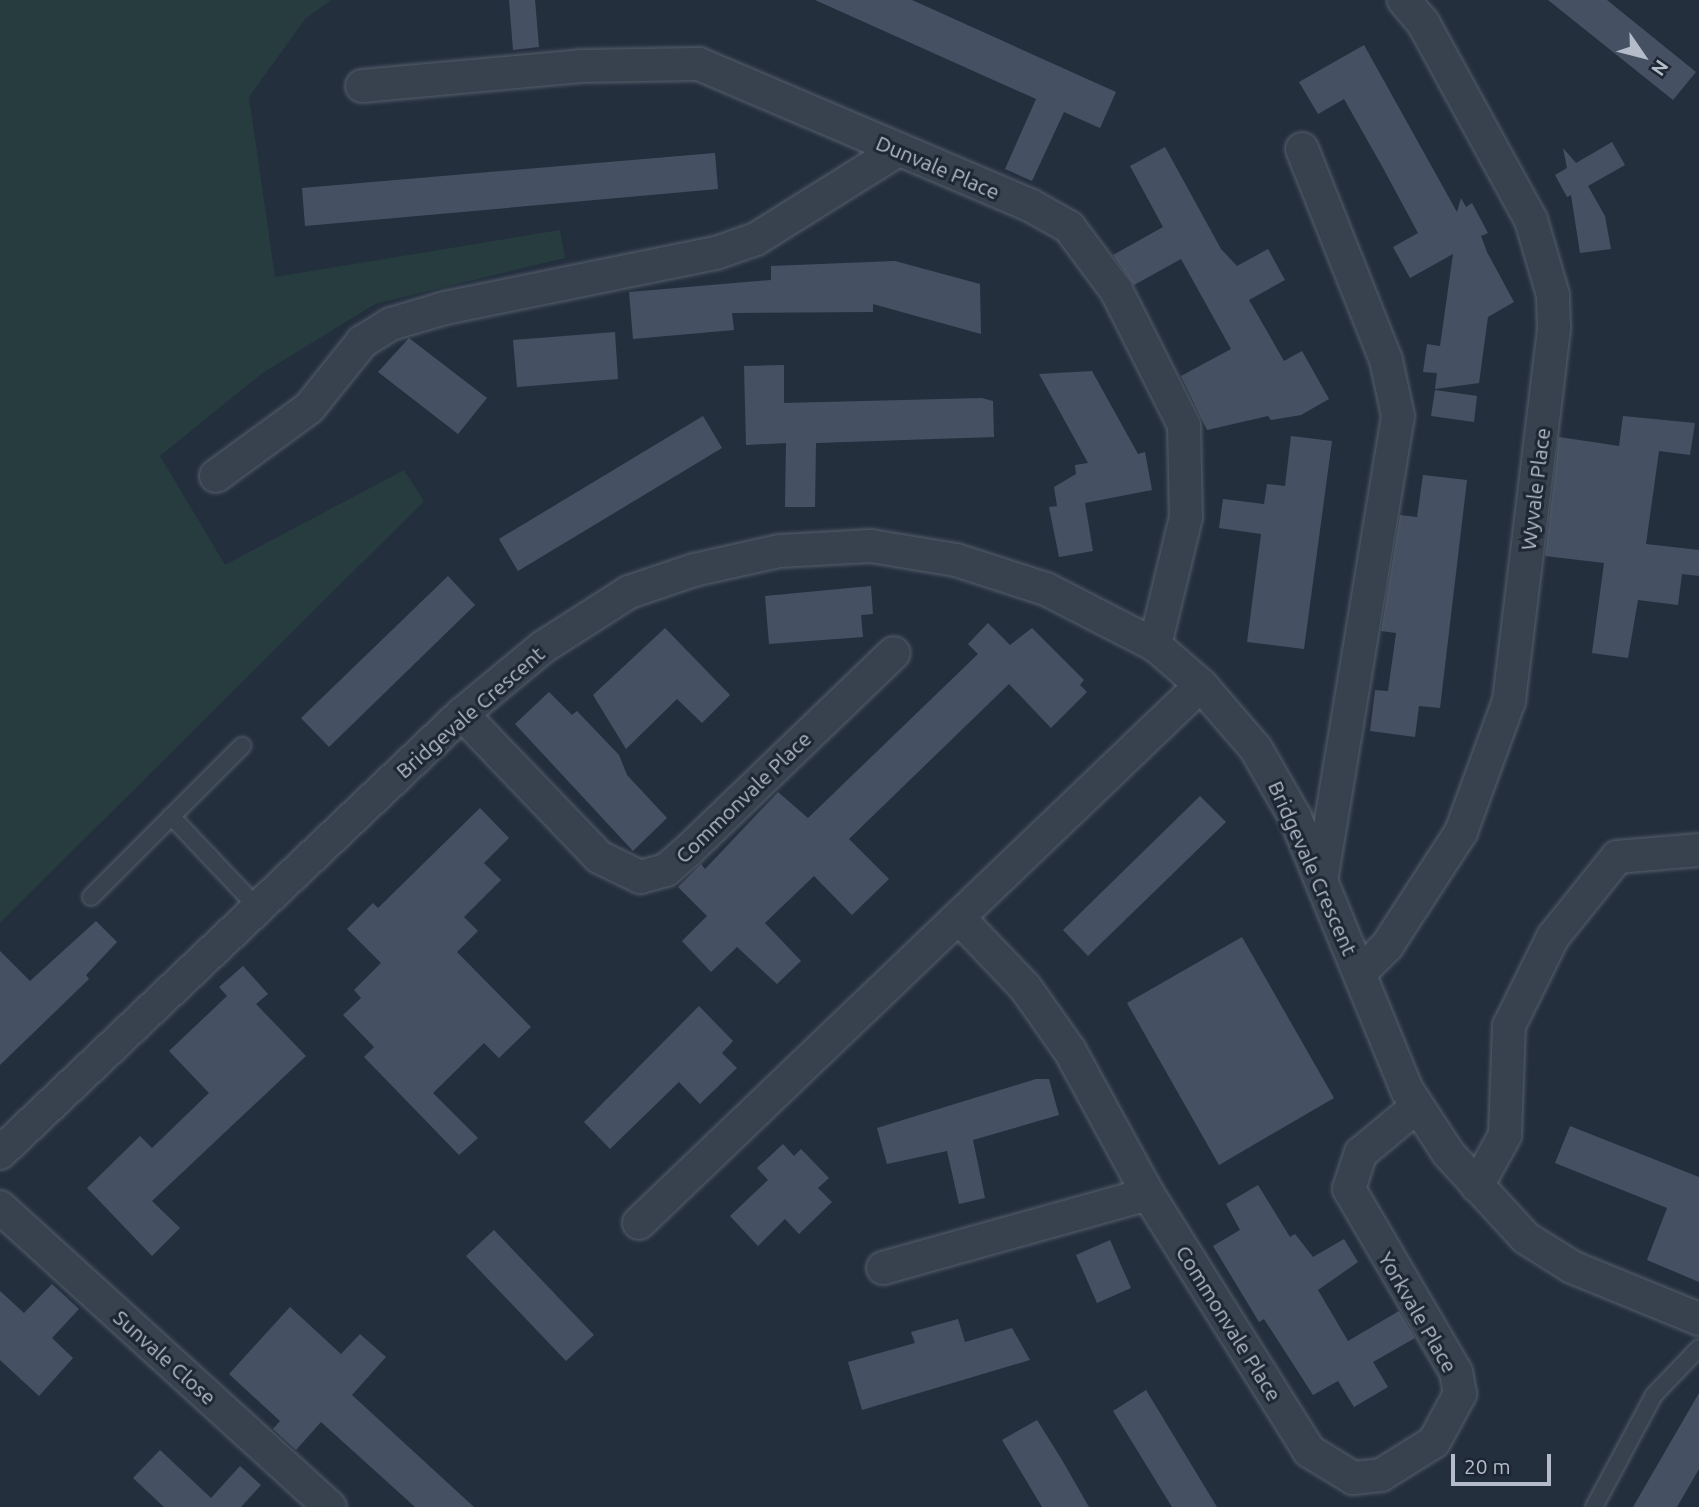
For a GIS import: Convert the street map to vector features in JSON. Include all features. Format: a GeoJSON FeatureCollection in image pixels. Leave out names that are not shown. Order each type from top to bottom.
{"type":"FeatureCollection","features":[{"type":"Feature","properties":{"kind":"street","name":"Wyvale Place"},"geometry":{"type":"LineString","coordinates":[[1360,973],[1387,946],[1461,832],[1509,701],[1554,328],[1553,295],[1531,220],[1423,23],[1404,0]]}},
{"type":"Feature","properties":{"kind":"street","name":"Dunvale Place"},"geometry":{"type":"LineString","coordinates":[[362,86],[581,66],[699,64],[897,151],[1030,205],[1069,227],[1111,281],[1166,382],[1184,425],[1186,517],[1155,645]]}},
{"type":"Feature","properties":{"kind":"street"},"geometry":{"type":"LineString","coordinates":[[1302,149],[1386,360],[1398,416],[1321,879]]}},
{"type":"Feature","properties":{"kind":"street"},"geometry":{"type":"LineString","coordinates":[[216,476],[309,408],[362,342],[391,324],[445,308],[716,253],[756,239],[897,151]]}},
{"type":"Feature","properties":{"kind":"street","name":"Bridgevale Crescent"},"geometry":{"type":"LineString","coordinates":[[0,1153],[462,714],[543,647],[629,593],[694,570],[780,551],[871,547],[956,560],[1046,589],[1155,645],[1201,685],[1256,749],[1321,879],[1415,1108],[1477,1186],[1526,1238],[1572,1267],[1699,1319]]}},
{"type":"Feature","properties":{"kind":"street","name":"Commonvale Place"},"geometry":{"type":"LineString","coordinates":[[462,714],[599,857],[640,877],[666,870],[894,653]]}},
{"type":"Feature","properties":{"kind":"street"},"geometry":{"type":"LineString","coordinates":[[639,1223],[1201,685]]}},
{"type":"Feature","properties":{"kind":"street"},"geometry":{"type":"LineString","coordinates":[[1477,1186],[1505,1135],[1509,1026],[1553,937],[1617,857],[1695,849]]}},
{"type":"Feature","properties":{"kind":"street","name":"Commonvale Place"},"geometry":{"type":"LineString","coordinates":[[959,918],[1053,1025],[1149,1194],[1309,1451]]}},
{"type":"Feature","properties":{"kind":"street","name":"Yorkvale Place"},"geometry":{"type":"LineString","coordinates":[[1309,1451],[1353,1478],[1381,1475],[1434,1442],[1460,1394],[1456,1372],[1349,1189],[1361,1153],[1415,1108]]}},
{"type":"Feature","properties":{"kind":"street"},"geometry":{"type":"LineString","coordinates":[[883,1268],[1149,1194]]}},
{"type":"Feature","properties":{"kind":"street","name":"Sunvale Close"},"geometry":{"type":"LineString","coordinates":[[0,1207],[330,1507]]}},
{"type":"Feature","properties":{"kind":"lane"},"geometry":{"type":"LineString","coordinates":[[90,897],[242,746]]}},
{"type":"Feature","properties":{"kind":"lane"},"geometry":{"type":"LineString","coordinates":[[171,816],[258,908]]}},
{"type":"Feature","properties":{"kind":"lane"},"geometry":{"type":"LineString","coordinates":[[1594,1507],[1654,1395],[1699,1348]]}},
{"type":"Feature","properties":{"kind":"green space"},"geometry":{"type":"Polygon","coordinates":[[[0,0],[331,0],[305,19],[249,97],[275,277],[560,230],[565,258],[375,304],[261,374],[160,456],[225,565],[404,470],[424,501],[0,923],[0,0]]]}},
{"type":"Feature","properties":{"kind":"building"},"geometry":{"type":"Polygon","coordinates":[[[509,0],[535,0],[539,47],[513,50],[509,0]]]}},
{"type":"Feature","properties":{"kind":"building"},"geometry":{"type":"Polygon","coordinates":[[[815,0],[912,0],[1116,92],[1100,128],[1064,112],[1032,181],[1005,169],[1036,99],[815,0]]]}},
{"type":"Feature","properties":{"kind":"building"},"geometry":{"type":"Polygon","coordinates":[[[1548,0],[1607,0],[1696,72],[1673,100],[1548,0]]]}},
{"type":"Feature","properties":{"kind":"building"},"geometry":{"type":"Polygon","coordinates":[[[1364,45],[1457,212],[1461,198],[1466,207],[1472,203],[1488,233],[1481,236],[1487,252],[1514,302],[1488,317],[1479,383],[1435,389],[1437,373],[1423,372],[1427,344],[1440,346],[1453,254],[1410,278],[1393,247],[1418,233],[1344,99],[1318,114],[1299,82],[1364,45]]]}},
{"type":"Feature","properties":{"kind":"building"},"geometry":{"type":"Polygon","coordinates":[[[1612,142],[1625,165],[1588,186],[1605,216],[1611,249],[1580,253],[1571,195],[1567,197],[1555,175],[1567,168],[1563,148],[1576,163],[1612,142]]]}},
{"type":"Feature","properties":{"kind":"building"},"geometry":{"type":"Polygon","coordinates":[[[1165,147],[1221,249],[1237,266],[1268,249],[1285,280],[1249,300],[1284,361],[1302,351],[1329,399],[1301,415],[1271,420],[1268,416],[1207,430],[1181,376],[1231,349],[1181,259],[1134,285],[1113,255],[1163,227],[1130,166],[1165,147]]]}},
{"type":"Feature","properties":{"kind":"building"},"geometry":{"type":"Polygon","coordinates":[[[715,153],[718,189],[305,226],[302,188],[715,153]]]}},
{"type":"Feature","properties":{"kind":"building"},"geometry":{"type":"Polygon","coordinates":[[[895,261],[980,284],[981,334],[873,304],[873,312],[732,313],[734,330],[633,339],[629,292],[771,280],[771,266],[895,261]]]}},
{"type":"Feature","properties":{"kind":"building"},"geometry":{"type":"Polygon","coordinates":[[[615,332],[618,379],[517,387],[513,340],[615,332]]]}},
{"type":"Feature","properties":{"kind":"building"},"geometry":{"type":"Polygon","coordinates":[[[409,338],[487,398],[458,434],[378,372],[409,338]]]}},
{"type":"Feature","properties":{"kind":"building"},"geometry":{"type":"Polygon","coordinates":[[[784,365],[784,403],[982,398],[993,401],[994,437],[816,443],[815,507],[785,507],[786,443],[746,445],[744,366],[784,365]]]}},
{"type":"Feature","properties":{"kind":"building"},"geometry":{"type":"Polygon","coordinates":[[[1092,371],[1138,454],[1145,452],[1152,490],[1085,503],[1093,551],[1059,557],[1049,507],[1057,506],[1054,487],[1076,474],[1075,465],[1088,463],[1039,374],[1092,371]]]}},
{"type":"Feature","properties":{"kind":"building"},"geometry":{"type":"Polygon","coordinates":[[[1435,390],[1477,396],[1474,422],[1431,416],[1435,390]]]}},
{"type":"Feature","properties":{"kind":"building"},"geometry":{"type":"Polygon","coordinates":[[[703,416],[722,448],[518,571],[499,539],[703,416]]]}},
{"type":"Feature","properties":{"kind":"building"},"geometry":{"type":"Polygon","coordinates":[[[1623,416],[1695,423],[1690,455],[1659,451],[1646,544],[1699,550],[1699,576],[1682,574],[1678,605],[1638,600],[1628,658],[1592,653],[1604,563],[1545,556],[1559,437],[1619,446],[1623,416]]]}},
{"type":"Feature","properties":{"kind":"building"},"geometry":{"type":"Polygon","coordinates":[[[1291,436],[1332,441],[1304,649],[1247,642],[1261,534],[1219,528],[1223,499],[1264,504],[1267,484],[1285,486],[1291,436]]]}},
{"type":"Feature","properties":{"kind":"building"},"geometry":{"type":"Polygon","coordinates":[[[1423,475],[1467,480],[1440,708],[1419,706],[1415,737],[1370,731],[1375,690],[1388,691],[1396,633],[1381,631],[1400,515],[1417,517],[1423,475]]]}},
{"type":"Feature","properties":{"kind":"building"},"geometry":{"type":"Polygon","coordinates":[[[448,576],[475,605],[329,747],[301,718],[448,576]]]}},
{"type":"Feature","properties":{"kind":"building"},"geometry":{"type":"Polygon","coordinates":[[[871,586],[873,614],[861,615],[863,637],[769,644],[765,596],[871,586]]]}},
{"type":"Feature","properties":{"kind":"building"},"geometry":{"type":"Polygon","coordinates":[[[988,623],[1010,645],[1032,628],[1084,680],[1080,685],[1087,692],[1051,728],[1009,684],[849,839],[889,879],[852,915],[814,876],[765,923],[801,961],[777,984],[737,947],[711,972],[682,941],[707,916],[678,887],[701,864],[705,869],[778,792],[808,818],[978,654],[968,644],[988,623]]]}},
{"type":"Feature","properties":{"kind":"building"},"geometry":{"type":"Polygon","coordinates":[[[665,628],[730,695],[702,723],[677,699],[626,749],[593,695],[665,628]]]}},
{"type":"Feature","properties":{"kind":"building"},"geometry":{"type":"Polygon","coordinates":[[[549,692],[572,715],[577,711],[619,755],[627,775],[667,818],[633,851],[515,724],[549,692]]]}},
{"type":"Feature","properties":{"kind":"building"},"geometry":{"type":"Polygon","coordinates":[[[1200,796],[1226,822],[1088,956],[1063,930],[1200,796]]]}},
{"type":"Feature","properties":{"kind":"building"},"geometry":{"type":"Polygon","coordinates":[[[480,808],[509,838],[484,863],[501,880],[464,917],[478,931],[457,952],[531,1027],[499,1058],[484,1043],[433,1093],[478,1138],[459,1155],[364,1057],[374,1047],[343,1015],[361,998],[354,990],[381,963],[347,929],[373,903],[378,908],[480,808]]]}},
{"type":"Feature","properties":{"kind":"building"},"geometry":{"type":"Polygon","coordinates":[[[96,921],[117,942],[86,975],[89,979],[0,1065],[0,951],[30,981],[96,921]]]}},
{"type":"Feature","properties":{"kind":"building"},"geometry":{"type":"Polygon","coordinates":[[[1242,937],[1334,1098],[1219,1165],[1127,1003],[1242,937]]]}},
{"type":"Feature","properties":{"kind":"building"},"geometry":{"type":"Polygon","coordinates":[[[243,966],[268,994],[256,1004],[306,1056],[152,1201],[180,1228],[152,1256],[87,1188],[140,1136],[152,1148],[209,1093],[169,1051],[227,996],[219,987],[243,966]]]}},
{"type":"Feature","properties":{"kind":"building"},"geometry":{"type":"Polygon","coordinates":[[[699,1006],[733,1041],[722,1053],[737,1068],[700,1104],[679,1082],[610,1149],[584,1122],[699,1006]]]}},
{"type":"Feature","properties":{"kind":"building"},"geometry":{"type":"Polygon","coordinates":[[[1036,1079],[1049,1079],[1059,1115],[973,1140],[985,1198],[959,1204],[947,1151],[887,1164],[877,1128],[1036,1079]]]}},
{"type":"Feature","properties":{"kind":"building"},"geometry":{"type":"Polygon","coordinates":[[[1570,1126],[1699,1177],[1699,1282],[1647,1260],[1667,1208],[1555,1163],[1570,1126]]]}},
{"type":"Feature","properties":{"kind":"building"},"geometry":{"type":"Polygon","coordinates":[[[783,1144],[794,1156],[801,1149],[829,1178],[818,1188],[832,1202],[799,1234],[785,1219],[758,1246],[730,1216],[768,1180],[757,1168],[783,1144]]]}},
{"type":"Feature","properties":{"kind":"building"},"geometry":{"type":"Polygon","coordinates":[[[1258,1185],[1290,1237],[1295,1234],[1313,1257],[1344,1239],[1358,1262],[1318,1290],[1348,1341],[1399,1311],[1415,1338],[1373,1362],[1388,1387],[1354,1407],[1338,1381],[1313,1395],[1264,1319],[1259,1322],[1213,1246],[1240,1230],[1226,1204],[1258,1185]]]}},
{"type":"Feature","properties":{"kind":"building"},"geometry":{"type":"Polygon","coordinates":[[[494,1230],[594,1335],[566,1361],[466,1256],[494,1230]]]}},
{"type":"Feature","properties":{"kind":"building"},"geometry":{"type":"Polygon","coordinates":[[[1110,1240],[1131,1288],[1097,1303],[1076,1255],[1110,1240]]]}},
{"type":"Feature","properties":{"kind":"building"},"geometry":{"type":"Polygon","coordinates":[[[52,1284],[79,1309],[52,1338],[73,1358],[39,1396],[0,1360],[0,1291],[24,1313],[52,1284]]]}},
{"type":"Feature","properties":{"kind":"building"},"geometry":{"type":"Polygon","coordinates":[[[290,1307],[341,1354],[360,1334],[386,1357],[352,1395],[474,1507],[415,1507],[321,1422],[296,1450],[273,1429],[280,1421],[229,1374],[290,1307]]]}},
{"type":"Feature","properties":{"kind":"building"},"geometry":{"type":"Polygon","coordinates":[[[958,1319],[965,1342],[1012,1328],[1030,1360],[862,1410],[848,1362],[915,1343],[911,1332],[958,1319]]]}},
{"type":"Feature","properties":{"kind":"building"},"geometry":{"type":"Polygon","coordinates":[[[1146,1390],[1217,1507],[1172,1507],[1113,1411],[1146,1390]]]}},
{"type":"Feature","properties":{"kind":"building"},"geometry":{"type":"Polygon","coordinates":[[[1699,1393],[1699,1469],[1677,1507],[1633,1507],[1699,1393]]]}},
{"type":"Feature","properties":{"kind":"building"},"geometry":{"type":"Polygon","coordinates":[[[1037,1420],[1089,1507],[1042,1507],[1002,1440],[1037,1420]]]}},
{"type":"Feature","properties":{"kind":"building"},"geometry":{"type":"Polygon","coordinates":[[[160,1450],[211,1498],[240,1466],[261,1485],[241,1507],[164,1507],[133,1478],[160,1450]]]}}]}
